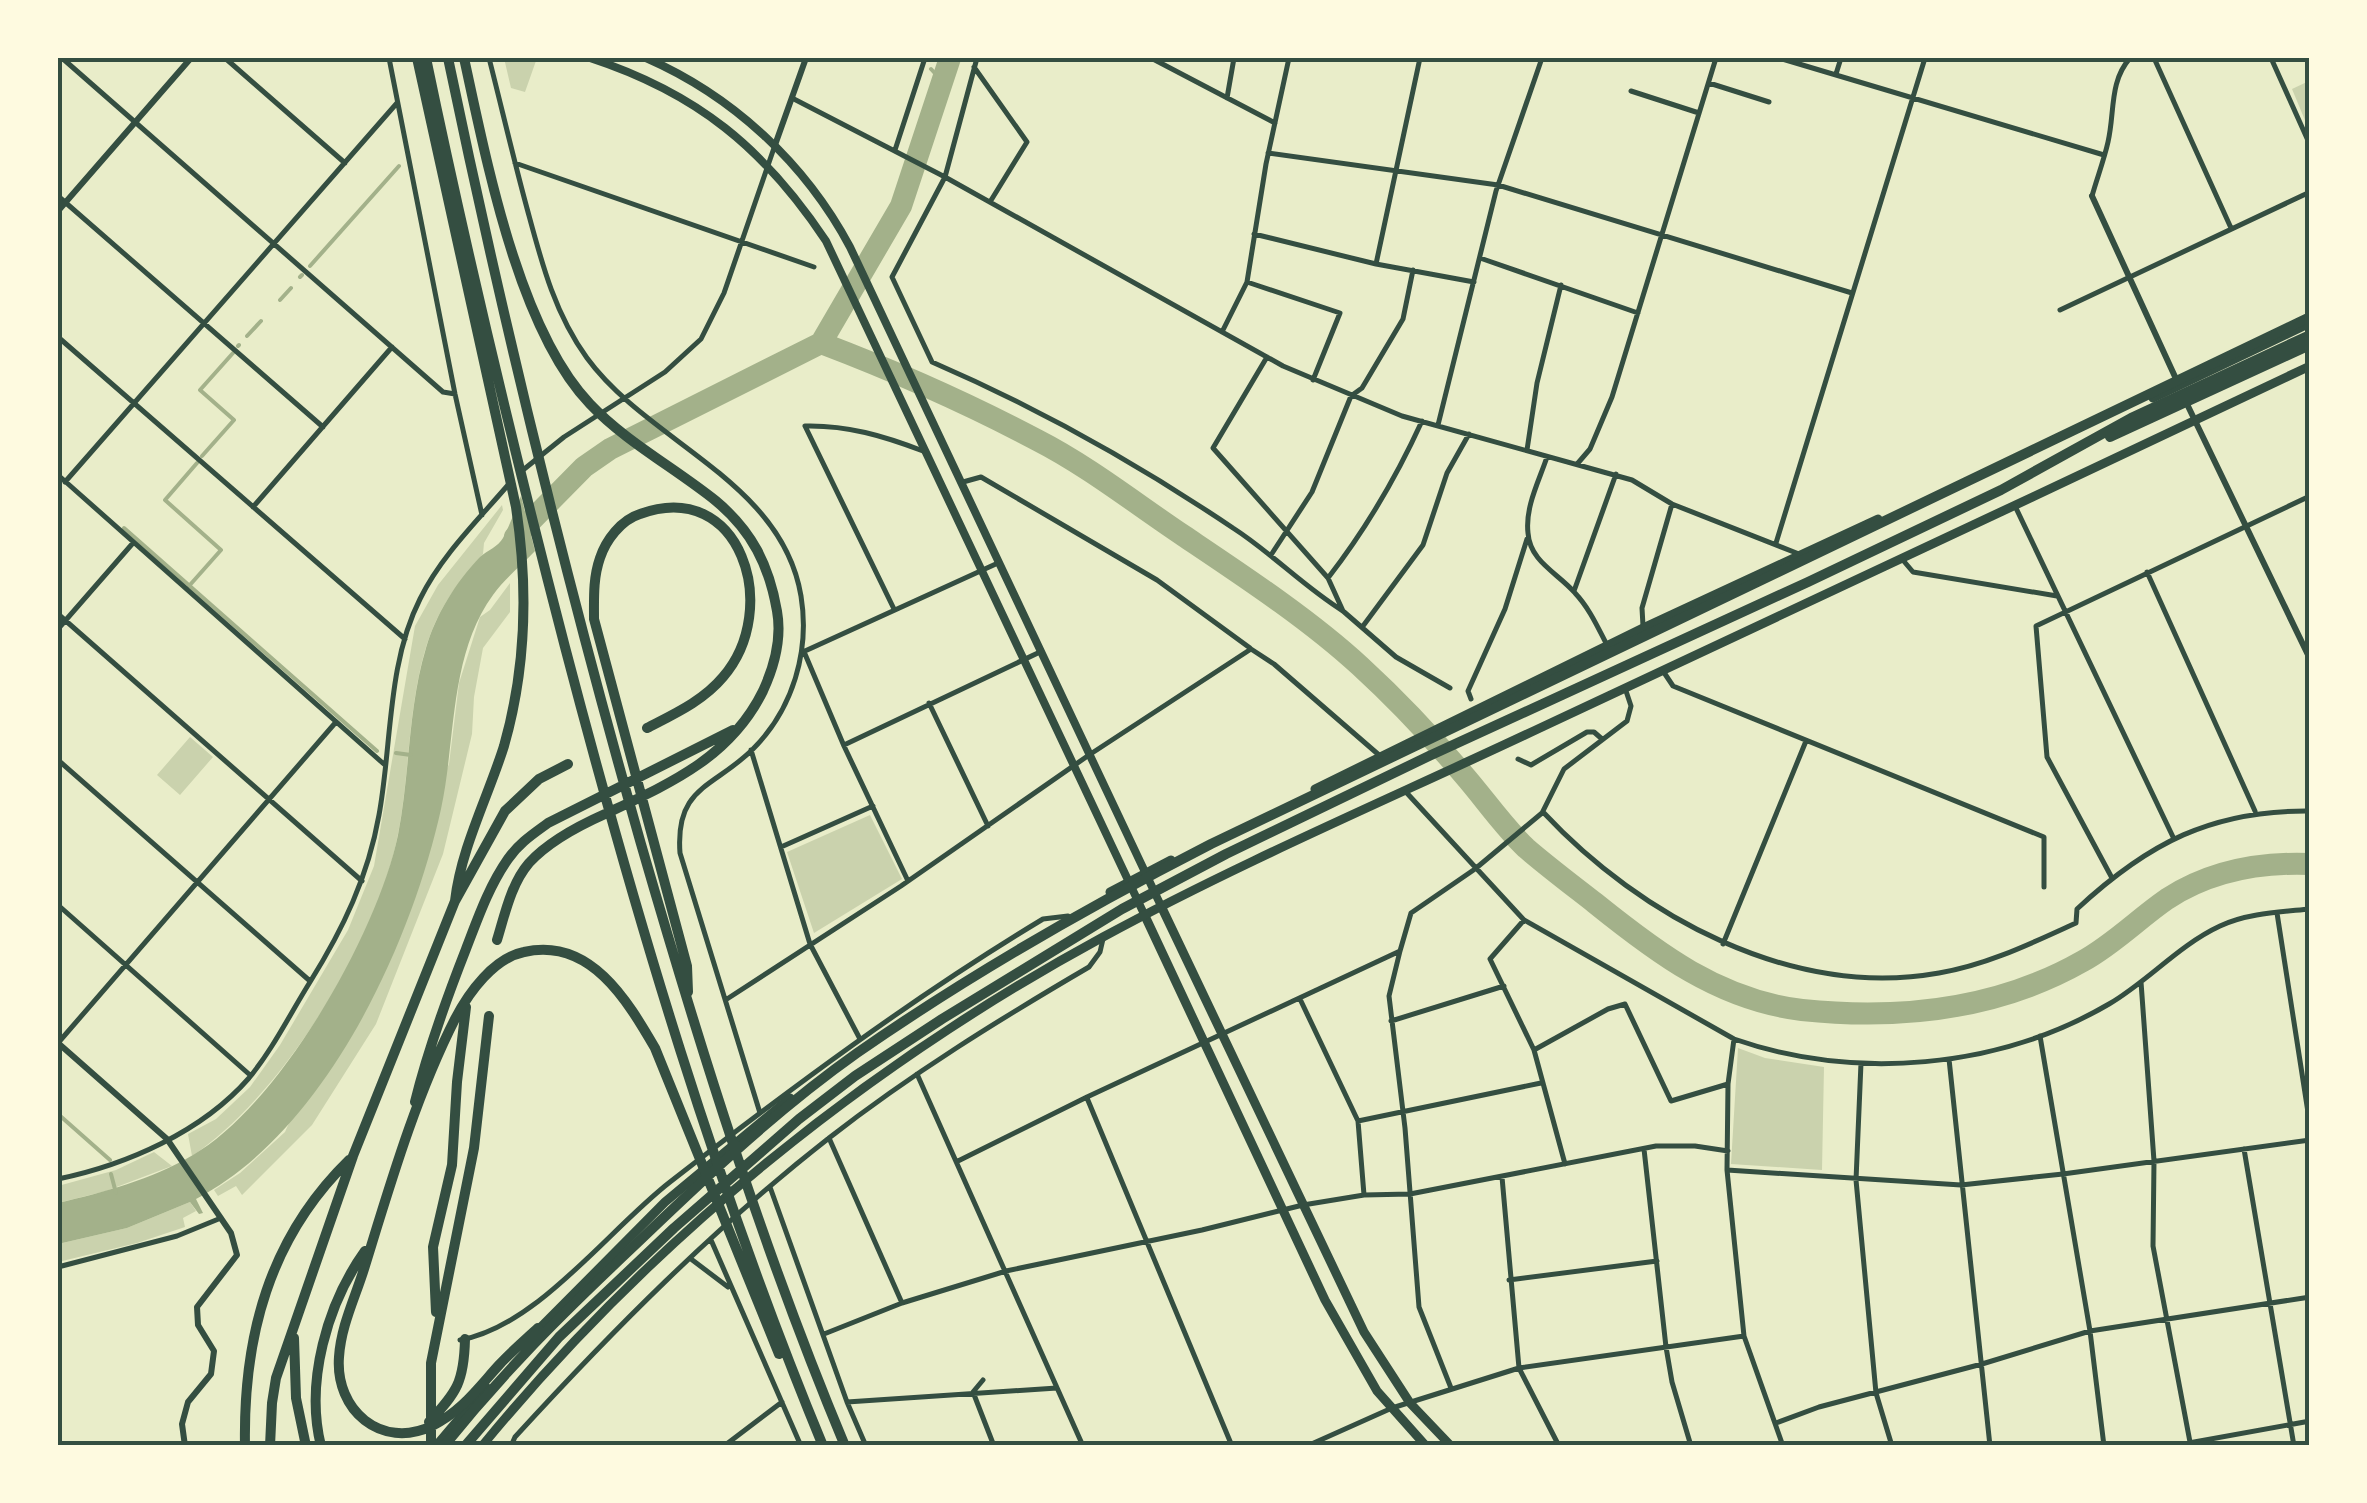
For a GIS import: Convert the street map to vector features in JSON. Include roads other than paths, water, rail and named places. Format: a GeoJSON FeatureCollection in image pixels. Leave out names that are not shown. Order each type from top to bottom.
{"type":"FeatureCollection","features":[{"type":"Feature","properties":{"kind":"highway"},"geometry":{"type":"LineString","coordinates":[[417,58],[514,470],[547,577],[616,836],[704,1123],[823,1446]]}},
{"type":"Feature","properties":{"kind":"highway"},"geometry":{"type":"LineString","coordinates":[[426,58],[514,470],[521,538],[523,622],[516,690],[505,742],[458,875],[455,901]]}},
{"type":"Feature","properties":{"kind":"highway"},"geometry":{"type":"LineString","coordinates":[[448,58],[566,568],[689,1005],[755,1215],[846,1446]]}},
{"type":"Feature","properties":{"kind":"highway"},"geometry":{"type":"LineString","coordinates":[[464,58],[488,160],[530,301],[558,363],[590,404],[741,524],[768,570],[778,620],[778,652],[768,680],[742,725],[723,748],[698,767],[550,844],[528,865],[509,898],[497,940]]}},
{"type":"Feature","properties":{"kind":"highway"},"geometry":{"type":"LineString","coordinates":[[444,1446],[491,1387],[548,1326],[736,1151],[858,1053],[1037,940],[1211,844],[2310,320]]}},
{"type":"Feature","properties":{"kind":"highway"},"geometry":{"type":"LineString","coordinates":[[2055,462],[2131,418],[2310,335]]}},
{"type":"Feature","properties":{"kind":"highway"},"geometry":{"type":"LineString","coordinates":[[466,1446],[559,1336],[799,1119],[942,1019],[1122,909],[1429,756],[2310,346]]}},
{"type":"Feature","properties":{"kind":"highway"},"geometry":{"type":"LineString","coordinates":[[624,764],[594,619],[594,583],[600,556],[612,534],[632,516],[656,508],[683,508],[708,517],[732,538],[746,562],[752,592],[751,622],[724,676],[705,694],[647,728]]}},
{"type":"Feature","properties":{"kind":"highway"},"geometry":{"type":"LineString","coordinates":[[408,1131],[428,1047],[490,888],[510,856],[526,838],[548,824],[742,725]]}},
{"type":"Feature","properties":{"kind":"highway"},"geometry":{"type":"LineString","coordinates":[[270,1446],[276,1378],[354,1156],[455,901],[506,811],[539,779],[568,764]]}},
{"type":"Feature","properties":{"kind":"highway"},"geometry":{"type":"LineString","coordinates":[[546,1321],[499,1365],[468,1402],[416,1431],[377,1430],[361,1420],[348,1404],[340,1382],[343,1329],[369,1246],[408,1131],[456,1016],[483,978],[501,962],[522,952],[566,953],[590,964],[612,983],[636,1015],[655,1048],[778,1353],[792,1370]]}},
{"type":"Feature","properties":{"kind":"highway"},"geometry":{"type":"LineString","coordinates":[[437,1322],[433,1247],[452,1165],[459,1052],[467,1001]]}},
{"type":"Feature","properties":{"kind":"highway"},"geometry":{"type":"LineString","coordinates":[[434,1446],[429,1405],[437,1322],[474,1148],[489,1016]]}},
{"type":"Feature","properties":{"kind":"highway"},"geometry":{"type":"LineString","coordinates":[[244,1446],[251,1345],[274,1267],[318,1191],[354,1156]]}},
{"type":"Feature","properties":{"kind":"highway"},"geometry":{"type":"LineString","coordinates":[[321,1446],[314,1396],[317,1369],[328,1329],[356,1264],[369,1246]]}},
{"type":"Feature","properties":{"kind":"highway"},"geometry":{"type":"LineString","coordinates":[[294,1330],[296,1398],[306,1446]]}},
{"type":"Feature","properties":{"kind":"highway"},"geometry":{"type":"LineString","coordinates":[[416,1431],[457,1390],[465,1366],[462,1340]]}},
{"type":"Feature","properties":{"kind":"main road"},"geometry":{"type":"LineString","coordinates":[[590,58],[651,82],[688,102],[768,164],[802,206],[838,266],[1347,1341],[1378,1391],[1426,1446]]}},
{"type":"Feature","properties":{"kind":"main road"},"geometry":{"type":"LineString","coordinates":[[646,58],[738,112],[775,145],[814,190],[850,247],[1364,1332],[1410,1402],[1451,1446]]}},
{"type":"Feature","properties":{"kind":"main road"},"geometry":{"type":"LineString","coordinates":[[434,1446],[546,1321],[665,1202],[830,1067],[1068,916],[1145,872],[1643,628],[1799,554],[2179,386],[2310,320]]}},
{"type":"Feature","properties":{"kind":"main road"},"geometry":{"type":"LineString","coordinates":[[482,1446],[619,1296],[764,1164],[925,1044],[993,1000],[1104,936],[1338,820],[2310,366]]}},
{"type":"Feature","properties":{"kind":"street"},"geometry":{"type":"LineString","coordinates":[[62,58],[443,392],[455,394]]}},
{"type":"Feature","properties":{"kind":"street"},"geometry":{"type":"LineString","coordinates":[[58,212],[191,58]]}},
{"type":"Feature","properties":{"kind":"street"},"geometry":{"type":"LineString","coordinates":[[225,58],[344,163]]}},
{"type":"Feature","properties":{"kind":"street"},"geometry":{"type":"LineString","coordinates":[[390,58],[482,515]]}},
{"type":"Feature","properties":{"kind":"street"},"geometry":{"type":"LineString","coordinates":[[489,58],[559,315],[588,360],[624,399],[744,494],[784,547],[800,592],[804,652],[908,881]]}},
{"type":"Feature","properties":{"kind":"street"},"geometry":{"type":"LineString","coordinates":[[58,1179],[120,1163],[169,1141],[213,1112],[251,1076],[348,918],[362,881],[378,821],[405,639],[420,598],[445,560],[518,474],[564,437],[665,372],[700,339],[724,292],[806,58]]}},
{"type":"Feature","properties":{"kind":"street"},"geometry":{"type":"LineString","coordinates":[[914,58],[922,67]]}},
{"type":"Feature","properties":{"kind":"street"},"geometry":{"type":"LineString","coordinates":[[897,152],[925,58]]}},
{"type":"Feature","properties":{"kind":"street"},"geometry":{"type":"LineString","coordinates":[[976,58],[945,176],[892,277],[932,362],[988,386],[1117,456],[1233,527],[1396,657],[1450,688]]}},
{"type":"Feature","properties":{"kind":"street"},"geometry":{"type":"LineString","coordinates":[[1151,58],[1274,123]]}},
{"type":"Feature","properties":{"kind":"street"},"geometry":{"type":"LineString","coordinates":[[1169,68],[1170,58]]}},
{"type":"Feature","properties":{"kind":"street"},"geometry":{"type":"LineString","coordinates":[[1227,98],[1234,58]]}},
{"type":"Feature","properties":{"kind":"street"},"geometry":{"type":"LineString","coordinates":[[1222,332],[1247,282],[1268,153],[1289,58]]}},
{"type":"Feature","properties":{"kind":"street"},"geometry":{"type":"LineString","coordinates":[[1376,264],[1420,58]]}},
{"type":"Feature","properties":{"kind":"street"},"geometry":{"type":"LineString","coordinates":[[1438,425],[1498,185],[1542,58]]}},
{"type":"Feature","properties":{"kind":"street"},"geometry":{"type":"LineString","coordinates":[[1578,463],[1598,433],[1716,58]]}},
{"type":"Feature","properties":{"kind":"street"},"geometry":{"type":"LineString","coordinates":[[1779,58],[2104,156]]}},
{"type":"Feature","properties":{"kind":"street"},"geometry":{"type":"LineString","coordinates":[[1835,75],[1840,58]]}},
{"type":"Feature","properties":{"kind":"street"},"geometry":{"type":"LineString","coordinates":[[1776,543],[1925,58]]}},
{"type":"Feature","properties":{"kind":"street"},"geometry":{"type":"LineString","coordinates":[[2130,58],[2121,68],[2113,93],[2104,156],[2092,196],[2194,421],[2310,659]]}},
{"type":"Feature","properties":{"kind":"street"},"geometry":{"type":"LineString","coordinates":[[2154,58],[2231,230]]}},
{"type":"Feature","properties":{"kind":"street"},"geometry":{"type":"LineString","coordinates":[[2271,58],[2310,145]]}},
{"type":"Feature","properties":{"kind":"street"},"geometry":{"type":"LineString","coordinates":[[974,67],[1026,142],[990,202]]}},
{"type":"Feature","properties":{"kind":"street"},"geometry":{"type":"LineString","coordinates":[[1709,83],[1769,102]]}},
{"type":"Feature","properties":{"kind":"street"},"geometry":{"type":"LineString","coordinates":[[1631,91],[1700,114]]}},
{"type":"Feature","properties":{"kind":"street"},"geometry":{"type":"LineString","coordinates":[[792,98],[945,176],[1267,358],[1313,380],[1422,421],[1616,474],[1647,487],[1672,504],[1799,554]]}},
{"type":"Feature","properties":{"kind":"street"},"geometry":{"type":"LineString","coordinates":[[65,482],[397,103]]}},
{"type":"Feature","properties":{"kind":"street"},"geometry":{"type":"LineString","coordinates":[[1268,153],[1498,185],[1852,293]]}},
{"type":"Feature","properties":{"kind":"street"},"geometry":{"type":"LineString","coordinates":[[515,164],[814,267]]}},
{"type":"Feature","properties":{"kind":"street"},"geometry":{"type":"LineString","coordinates":[[2060,310],[2310,192]]}},
{"type":"Feature","properties":{"kind":"street"},"geometry":{"type":"LineString","coordinates":[[58,196],[323,426]]}},
{"type":"Feature","properties":{"kind":"street"},"geometry":{"type":"LineString","coordinates":[[1254,234],[1376,264],[1474,282]]}},
{"type":"Feature","properties":{"kind":"street"},"geometry":{"type":"LineString","coordinates":[[1480,258],[1638,313]]}},
{"type":"Feature","properties":{"kind":"street"},"geometry":{"type":"LineString","coordinates":[[1272,555],[1312,492],[1351,396],[1362,388],[1403,318],[1413,270]]}},
{"type":"Feature","properties":{"kind":"street"},"geometry":{"type":"LineString","coordinates":[[1247,282],[1340,312],[1313,380]]}},
{"type":"Feature","properties":{"kind":"street"},"geometry":{"type":"LineString","coordinates":[[1527,450],[1537,383],[1561,285]]}},
{"type":"Feature","properties":{"kind":"street"},"geometry":{"type":"LineString","coordinates":[[58,337],[405,639]]}},
{"type":"Feature","properties":{"kind":"street"},"geometry":{"type":"LineString","coordinates":[[253,507],[392,347]]}},
{"type":"Feature","properties":{"kind":"street"},"geometry":{"type":"LineString","coordinates":[[1267,358],[1213,448],[1328,578],[1343,611]]}},
{"type":"Feature","properties":{"kind":"street"},"geometry":{"type":"LineString","coordinates":[[1328,578],[1364,531],[1396,478],[1422,421]]}},
{"type":"Feature","properties":{"kind":"street"},"geometry":{"type":"LineString","coordinates":[[894,609],[805,426],[837,425],[926,452]]}},
{"type":"Feature","properties":{"kind":"street"},"geometry":{"type":"LineString","coordinates":[[1362,627],[1424,545],[1447,473],[1469,434]]}},
{"type":"Feature","properties":{"kind":"street"},"geometry":{"type":"LineString","coordinates":[[1471,699],[1468,691],[1505,608],[1528,536],[1528,511],[1547,457]]}},
{"type":"Feature","properties":{"kind":"street"},"geometry":{"type":"LineString","coordinates":[[1574,591],[1616,474]]}},
{"type":"Feature","properties":{"kind":"street"},"geometry":{"type":"LineString","coordinates":[[58,476],[386,766]]}},
{"type":"Feature","properties":{"kind":"street"},"geometry":{"type":"LineString","coordinates":[[960,483],[981,476],[1156,580],[1274,664],[1379,755]]}},
{"type":"Feature","properties":{"kind":"street"},"geometry":{"type":"LineString","coordinates":[[2112,878],[2046,757],[2036,626],[2310,496]]}},
{"type":"Feature","properties":{"kind":"street"},"geometry":{"type":"LineString","coordinates":[[1643,628],[1642,608],[1672,504]]}},
{"type":"Feature","properties":{"kind":"street"},"geometry":{"type":"LineString","coordinates":[[2015,506],[2174,839]]}},
{"type":"Feature","properties":{"kind":"street"},"geometry":{"type":"LineString","coordinates":[[1528,536],[1536,558],[1574,591],[1608,646]]}},
{"type":"Feature","properties":{"kind":"street"},"geometry":{"type":"LineString","coordinates":[[58,629],[133,543]]}},
{"type":"Feature","properties":{"kind":"street"},"geometry":{"type":"LineString","coordinates":[[1902,558],[1913,572],[2057,596]]}},
{"type":"Feature","properties":{"kind":"street"},"geometry":{"type":"LineString","coordinates":[[760,1114],[680,853],[679,833],[686,804],[751,750],[775,722],[804,652],[998,563]]}},
{"type":"Feature","properties":{"kind":"street"},"geometry":{"type":"LineString","coordinates":[[2148,572],[2256,812]]}},
{"type":"Feature","properties":{"kind":"street"},"geometry":{"type":"LineString","coordinates":[[58,614],[362,881]]}},
{"type":"Feature","properties":{"kind":"street"},"geometry":{"type":"LineString","coordinates":[[726,999],[1251,649]]}},
{"type":"Feature","properties":{"kind":"street"},"geometry":{"type":"LineString","coordinates":[[844,746],[1040,652]]}},
{"type":"Feature","properties":{"kind":"street"},"geometry":{"type":"LineString","coordinates":[[1663,671],[1673,686],[2044,837],[2044,888]]}},
{"type":"Feature","properties":{"kind":"street"},"geometry":{"type":"LineString","coordinates":[[1451,1388],[1419,1307],[1389,996],[1400,951],[1411,912],[1474,869],[1542,813],[1564,770],[1626,721],[1631,706],[1625,688]]}},
{"type":"Feature","properties":{"kind":"street"},"geometry":{"type":"LineString","coordinates":[[929,704],[988,826]]}},
{"type":"Feature","properties":{"kind":"street"},"geometry":{"type":"LineString","coordinates":[[185,1446],[182,1424],[188,1402],[211,1374],[218,1352],[198,1325],[197,1307],[238,1255],[231,1232],[169,1141],[58,1043],[336,722]]}},
{"type":"Feature","properties":{"kind":"street"},"geometry":{"type":"LineString","coordinates":[[1518,759],[1531,765],[1587,732],[1594,732],[1602,740]]}},
{"type":"Feature","properties":{"kind":"street"},"geometry":{"type":"LineString","coordinates":[[1723,944],[1806,741]]}},
{"type":"Feature","properties":{"kind":"street"},"geometry":{"type":"LineString","coordinates":[[751,750],[810,944],[860,1039]]}},
{"type":"Feature","properties":{"kind":"street"},"geometry":{"type":"LineString","coordinates":[[58,760],[310,982]]}},
{"type":"Feature","properties":{"kind":"street"},"geometry":{"type":"LineString","coordinates":[[1405,791],[1524,920],[1734,1039],[1768,1050],[1908,1064],[1949,1059],[2040,1036],[2079,1021],[2220,926],[2310,909]]}},
{"type":"Feature","properties":{"kind":"street"},"geometry":{"type":"LineString","coordinates":[[781,847],[873,806]]}},
{"type":"Feature","properties":{"kind":"street"},"geometry":{"type":"LineString","coordinates":[[1542,813],[1610,872],[1676,919],[1723,944],[1750,955],[1868,977],[1940,973],[2004,954],[2076,923],[2077,908],[2112,878],[2196,828],[2256,812],[2310,811]]}},
{"type":"Feature","properties":{"kind":"street"},"geometry":{"type":"LineString","coordinates":[[58,906],[251,1076]]}},
{"type":"Feature","properties":{"kind":"street"},"geometry":{"type":"LineString","coordinates":[[2277,913],[2310,1125]]}},
{"type":"Feature","properties":{"kind":"street"},"geometry":{"type":"LineString","coordinates":[[462,1340],[488,1332],[532,1308],[665,1186],[860,1039],[1043,919],[1068,916]]}},
{"type":"Feature","properties":{"kind":"street"},"geometry":{"type":"LineString","coordinates":[[1524,920],[1490,959],[1534,1050],[1566,1164]]}},
{"type":"Feature","properties":{"kind":"street"},"geometry":{"type":"LineString","coordinates":[[511,1446],[515,1437],[632,1312],[770,1188],[829,1138],[917,1074],[1090,967],[1104,936]]}},
{"type":"Feature","properties":{"kind":"street"},"geometry":{"type":"LineString","coordinates":[[958,1161],[1400,951]]}},
{"type":"Feature","properties":{"kind":"street"},"geometry":{"type":"LineString","coordinates":[[2141,982],[2154,1161],[2154,1246],[2190,1442]]}},
{"type":"Feature","properties":{"kind":"street"},"geometry":{"type":"LineString","coordinates":[[1391,1021],[1504,986]]}},
{"type":"Feature","properties":{"kind":"street"},"geometry":{"type":"LineString","coordinates":[[1300,1000],[1358,1122],[1364,1195]]}},
{"type":"Feature","properties":{"kind":"street"},"geometry":{"type":"LineString","coordinates":[[1534,1050],[1624,1004],[1671,1101],[1728,1084]]}},
{"type":"Feature","properties":{"kind":"street"},"geometry":{"type":"LineString","coordinates":[[2040,1036],[2090,1330],[2104,1446]]}},
{"type":"Feature","properties":{"kind":"street"},"geometry":{"type":"LineString","coordinates":[[1734,1039],[1728,1084],[1727,1170],[1744,1336],[1783,1446]]}},
{"type":"Feature","properties":{"kind":"street"},"geometry":{"type":"LineString","coordinates":[[1949,1059],[1990,1446]]}},
{"type":"Feature","properties":{"kind":"street"},"geometry":{"type":"LineString","coordinates":[[1861,1062],[1856,1180],[1876,1393],[1892,1446]]}},
{"type":"Feature","properties":{"kind":"street"},"geometry":{"type":"LineString","coordinates":[[917,1074],[1083,1446]]}},
{"type":"Feature","properties":{"kind":"street"},"geometry":{"type":"LineString","coordinates":[[1358,1122],[1542,1083]]}},
{"type":"Feature","properties":{"kind":"street"},"geometry":{"type":"LineString","coordinates":[[1086,1097],[1232,1446]]}},
{"type":"Feature","properties":{"kind":"street"},"geometry":{"type":"LineString","coordinates":[[829,1138],[902,1303]]}},
{"type":"Feature","properties":{"kind":"street"},"geometry":{"type":"LineString","coordinates":[[1727,1170],[1961,1185],[2310,1140]]}},
{"type":"Feature","properties":{"kind":"street"},"geometry":{"type":"LineString","coordinates":[[824,1334],[902,1303],[1006,1271],[1303,1204],[1364,1195],[1410,1194],[1644,1148],[1694,1146],[1728,1150]]}},
{"type":"Feature","properties":{"kind":"street"},"geometry":{"type":"LineString","coordinates":[[1644,1148],[1666,1347],[1691,1446]]}},
{"type":"Feature","properties":{"kind":"street"},"geometry":{"type":"LineString","coordinates":[[2244,1149],[2294,1446]]}},
{"type":"Feature","properties":{"kind":"street"},"geometry":{"type":"LineString","coordinates":[[1502,1177],[1519,1368],[1559,1446]]}},
{"type":"Feature","properties":{"kind":"street"},"geometry":{"type":"LineString","coordinates":[[770,1188],[866,1446]]}},
{"type":"Feature","properties":{"kind":"street"},"geometry":{"type":"LineString","coordinates":[[58,1267],[177,1236],[221,1218]]}},
{"type":"Feature","properties":{"kind":"street"},"geometry":{"type":"LineString","coordinates":[[711,1240],[802,1446]]}},
{"type":"Feature","properties":{"kind":"street"},"geometry":{"type":"LineString","coordinates":[[691,1259],[733,1292]]}},
{"type":"Feature","properties":{"kind":"street"},"geometry":{"type":"LineString","coordinates":[[1509,1280],[1657,1261]]}},
{"type":"Feature","properties":{"kind":"street"},"geometry":{"type":"LineString","coordinates":[[1776,1423],[1819,1406],[1982,1364],[2090,1330],[2310,1297]]}},
{"type":"Feature","properties":{"kind":"street"},"geometry":{"type":"LineString","coordinates":[[1312,1445],[1392,1408],[1519,1368],[1744,1336]]}},
{"type":"Feature","properties":{"kind":"street"},"geometry":{"type":"LineString","coordinates":[[972,1392],[982,1380]]}},
{"type":"Feature","properties":{"kind":"street"},"geometry":{"type":"LineString","coordinates":[[847,1402],[1057,1388]]}},
{"type":"Feature","properties":{"kind":"street"},"geometry":{"type":"LineString","coordinates":[[972,1392],[994,1446]]}},
{"type":"Feature","properties":{"kind":"street"},"geometry":{"type":"LineString","coordinates":[[724,1446],[782,1402]]}},
{"type":"Feature","properties":{"kind":"street"},"geometry":{"type":"LineString","coordinates":[[2172,1446],[2310,1421]]}},
{"type":"Feature","properties":{"kind":"waterway"},"geometry":{"type":"LineString","coordinates":[[821,343],[901,206],[950,58]]}},
{"type":"Feature","properties":{"kind":"waterway"},"geometry":{"type":"LineString","coordinates":[[931,69],[943,82]]}},
{"type":"Feature","properties":{"kind":"waterway"},"geometry":{"type":"LineString","coordinates":[[310,266],[399,166]]}},
{"type":"Feature","properties":{"kind":"waterway"},"geometry":{"type":"LineString","coordinates":[[280,300],[291,288]]}},
{"type":"Feature","properties":{"kind":"waterway"},"geometry":{"type":"LineString","coordinates":[[247,336],[261,321]]}},
{"type":"Feature","properties":{"kind":"waterway"},"geometry":{"type":"LineString","coordinates":[[515,537],[584,467],[610,449],[821,343],[903,376],[1056,450],[1275,598],[1319,631],[1387,692],[1526,848],[1666,956],[1743,996],[1772,1005],[1838,1013],[1910,1012],[1982,1001],[2050,978],[2083,961],[2167,899],[2200,881],[2254,867],[2310,864]]}},
{"type":"Feature","properties":{"kind":"waterway"},"geometry":{"type":"LineString","coordinates":[[202,456],[234,420],[200,390],[233,353]]}},
{"type":"Feature","properties":{"kind":"waterway"},"geometry":{"type":"LineString","coordinates":[[189,586],[221,550],[165,500],[197,463]]}},
{"type":"Feature","properties":{"kind":"waterway"},"geometry":{"type":"LineString","coordinates":[[124,528],[377,751]]}},
{"type":"Feature","properties":{"kind":"waterway"},"geometry":{"type":"LineString","coordinates":[[396,753],[411,755]]}},
{"type":"Feature","properties":{"kind":"waterway"},"geometry":{"type":"LineString","coordinates":[[58,1114],[110,1160]]}},
{"type":"Feature","properties":{"kind":"waterway"},"geometry":{"type":"LineString","coordinates":[[111,1174],[116,1193]]}}]}
